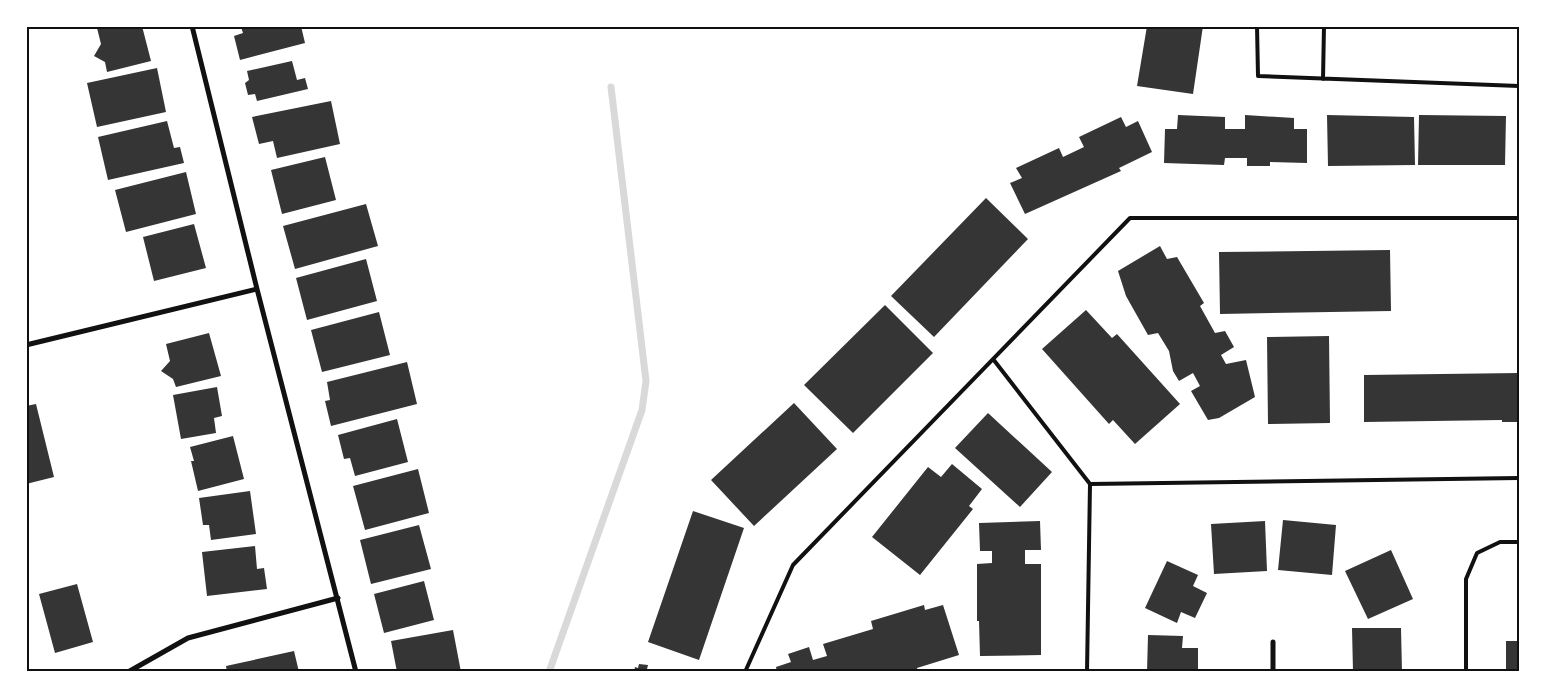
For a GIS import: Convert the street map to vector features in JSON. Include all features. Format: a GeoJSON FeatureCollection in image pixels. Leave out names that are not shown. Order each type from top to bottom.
{"type":"FeatureCollection","features":[{"type":"Feature","properties":{"kind":"street"},"geometry":{"type":"LineString","coordinates":[[192,26],[257,289],[356,672]]}},
{"type":"Feature","properties":{"kind":"street"},"geometry":{"type":"LineString","coordinates":[[26,345],[257,289]]}},
{"type":"Feature","properties":{"kind":"street"},"geometry":{"type":"LineString","coordinates":[[128,672],[188,638],[338,598]]}},
{"type":"Feature","properties":{"kind":"street"},"geometry":{"type":"LineString","coordinates":[[1273,642],[1273,672]]}},
{"type":"Feature","properties":{"kind":"lane"},"geometry":{"type":"LineString","coordinates":[[1257,26],[1258,76],[1519,86]]}},
{"type":"Feature","properties":{"kind":"lane"},"geometry":{"type":"LineString","coordinates":[[1323,79],[1324,26]]}},
{"type":"Feature","properties":{"kind":"lane"},"geometry":{"type":"LineString","coordinates":[[745,672],[793,565],[1130,218],[1519,218]]}},
{"type":"Feature","properties":{"kind":"lane"},"geometry":{"type":"LineString","coordinates":[[993,359],[1090,484],[1086,672]]}},
{"type":"Feature","properties":{"kind":"lane"},"geometry":{"type":"LineString","coordinates":[[1090,484],[1519,478]]}},
{"type":"Feature","properties":{"kind":"lane"},"geometry":{"type":"LineString","coordinates":[[1466,672],[1466,579],[1477,553],[1500,542],[1519,542]]}},
{"type":"Feature","properties":{"kind":"building"},"geometry":{"type":"Polygon","coordinates":[[[103,26],[142,26],[151,61],[107,72],[105,62],[94,56],[101,44],[97,28],[103,26]]]}},
{"type":"Feature","properties":{"kind":"building"},"geometry":{"type":"Polygon","coordinates":[[[301,26],[305,43],[240,60],[234,36],[243,33],[241,27],[301,26]]]}},
{"type":"Feature","properties":{"kind":"building"},"geometry":{"type":"Polygon","coordinates":[[[1147,26],[1203,26],[1193,94],[1137,86],[1147,26]]]}},
{"type":"Feature","properties":{"kind":"building"},"geometry":{"type":"Polygon","coordinates":[[[1371,26],[1422,26],[1422,29],[1371,28],[1371,26]]]}},
{"type":"Feature","properties":{"kind":"building"},"geometry":{"type":"Polygon","coordinates":[[[292,61],[297,80],[305,78],[308,89],[257,101],[255,94],[248,95],[245,83],[249,80],[247,71],[292,61]]]}},
{"type":"Feature","properties":{"kind":"building"},"geometry":{"type":"Polygon","coordinates":[[[157,68],[166,112],[97,127],[87,83],[157,68]]]}},
{"type":"Feature","properties":{"kind":"building"},"geometry":{"type":"Polygon","coordinates":[[[331,101],[340,144],[277,158],[273,141],[259,144],[252,117],[331,101]]]}},
{"type":"Feature","properties":{"kind":"building"},"geometry":{"type":"Polygon","coordinates":[[[1178,115],[1225,117],[1225,129],[1245,129],[1245,115],[1294,118],[1294,129],[1307,129],[1307,163],[1270,162],[1270,166],[1247,166],[1247,158],[1225,158],[1224,165],[1164,163],[1165,129],[1177,129],[1178,115]]]}},
{"type":"Feature","properties":{"kind":"building"},"geometry":{"type":"Polygon","coordinates":[[[1327,115],[1414,117],[1415,165],[1328,166],[1327,115]]]}},
{"type":"Feature","properties":{"kind":"building"},"geometry":{"type":"Polygon","coordinates":[[[1419,115],[1506,116],[1505,165],[1418,165],[1419,115]]]}},
{"type":"Feature","properties":{"kind":"building"},"geometry":{"type":"Polygon","coordinates":[[[1121,117],[1126,127],[1138,121],[1152,152],[1119,168],[1121,171],[1025,214],[1010,183],[1022,178],[1016,168],[1059,148],[1063,157],[1084,147],[1079,137],[1121,117]]]}},
{"type":"Feature","properties":{"kind":"building"},"geometry":{"type":"Polygon","coordinates":[[[167,121],[174,148],[180,147],[184,163],[108,180],[98,137],[167,121]]]}},
{"type":"Feature","properties":{"kind":"building"},"geometry":{"type":"Polygon","coordinates":[[[325,157],[336,200],[282,214],[271,170],[325,157]]]}},
{"type":"Feature","properties":{"kind":"building"},"geometry":{"type":"Polygon","coordinates":[[[186,172],[196,214],[126,232],[115,190],[186,172]]]}},
{"type":"Feature","properties":{"kind":"building"},"geometry":{"type":"Polygon","coordinates":[[[986,198],[1028,239],[934,337],[891,296],[986,198]]]}},
{"type":"Feature","properties":{"kind":"building"},"geometry":{"type":"Polygon","coordinates":[[[366,204],[378,246],[295,269],[283,226],[366,204]]]}},
{"type":"Feature","properties":{"kind":"building"},"geometry":{"type":"Polygon","coordinates":[[[194,224],[206,268],[154,281],[143,237],[194,224]]]}},
{"type":"Feature","properties":{"kind":"building"},"geometry":{"type":"Polygon","coordinates":[[[1160,246],[1167,259],[1177,257],[1204,303],[1200,306],[1215,333],[1225,331],[1234,347],[1221,355],[1226,364],[1246,360],[1255,397],[1219,418],[1208,420],[1191,391],[1200,386],[1193,373],[1179,381],[1173,371],[1169,351],[1158,333],[1148,335],[1126,296],[1118,271],[1160,246]]]}},
{"type":"Feature","properties":{"kind":"building"},"geometry":{"type":"Polygon","coordinates":[[[1390,250],[1391,311],[1220,314],[1219,252],[1390,250]]]}},
{"type":"Feature","properties":{"kind":"building"},"geometry":{"type":"Polygon","coordinates":[[[366,259],[377,301],[307,320],[296,278],[366,259]]]}},
{"type":"Feature","properties":{"kind":"building"},"geometry":{"type":"Polygon","coordinates":[[[885,305],[933,353],[853,433],[804,385],[885,305]]]}},
{"type":"Feature","properties":{"kind":"building"},"geometry":{"type":"Polygon","coordinates":[[[1086,310],[1112,338],[1117,334],[1180,404],[1135,444],[1113,420],[1109,424],[1042,349],[1086,310]]]}},
{"type":"Feature","properties":{"kind":"building"},"geometry":{"type":"Polygon","coordinates":[[[379,312],[390,355],[322,372],[311,330],[379,312]]]}},
{"type":"Feature","properties":{"kind":"building"},"geometry":{"type":"Polygon","coordinates":[[[209,333],[221,376],[176,387],[173,379],[161,371],[170,361],[166,344],[209,333]]]}},
{"type":"Feature","properties":{"kind":"building"},"geometry":{"type":"Polygon","coordinates":[[[1329,336],[1330,423],[1268,424],[1267,337],[1329,336]]]}},
{"type":"Feature","properties":{"kind":"building"},"geometry":{"type":"Polygon","coordinates":[[[407,362],[417,404],[331,426],[325,401],[330,400],[327,382],[407,362]]]}},
{"type":"Feature","properties":{"kind":"building"},"geometry":{"type":"Polygon","coordinates":[[[1519,373],[1519,422],[1502,422],[1502,420],[1364,422],[1364,375],[1519,373]]]}},
{"type":"Feature","properties":{"kind":"building"},"geometry":{"type":"Polygon","coordinates":[[[217,387],[222,416],[214,418],[216,433],[181,439],[173,395],[217,387]]]}},
{"type":"Feature","properties":{"kind":"building"},"geometry":{"type":"Polygon","coordinates":[[[794,403],[837,449],[754,526],[711,480],[794,403]]]}},
{"type":"Feature","properties":{"kind":"building"},"geometry":{"type":"Polygon","coordinates":[[[36,404],[54,477],[26,484],[26,406],[36,404]]]}},
{"type":"Feature","properties":{"kind":"building"},"geometry":{"type":"Polygon","coordinates":[[[988,413],[1052,472],[1020,507],[955,448],[988,413]]]}},
{"type":"Feature","properties":{"kind":"building"},"geometry":{"type":"Polygon","coordinates":[[[397,419],[408,462],[355,476],[350,458],[344,459],[338,435],[397,419]]]}},
{"type":"Feature","properties":{"kind":"building"},"geometry":{"type":"Polygon","coordinates":[[[233,436],[244,479],[198,491],[191,461],[194,461],[190,447],[233,436]]]}},
{"type":"Feature","properties":{"kind":"building"},"geometry":{"type":"Polygon","coordinates":[[[952,464],[982,489],[969,506],[973,509],[920,575],[872,537],[928,467],[941,477],[952,464]]]}},
{"type":"Feature","properties":{"kind":"building"},"geometry":{"type":"Polygon","coordinates":[[[418,469],[429,513],[365,530],[353,486],[418,469]]]}},
{"type":"Feature","properties":{"kind":"building"},"geometry":{"type":"Polygon","coordinates":[[[250,491],[256,534],[211,540],[209,525],[203,525],[199,498],[250,491]]]}},
{"type":"Feature","properties":{"kind":"building"},"geometry":{"type":"Polygon","coordinates":[[[693,511],[744,528],[699,660],[648,642],[693,511]]]}},
{"type":"Feature","properties":{"kind":"building"},"geometry":{"type":"Polygon","coordinates":[[[1283,520],[1336,525],[1332,575],[1278,570],[1283,520]]]}},
{"type":"Feature","properties":{"kind":"building"},"geometry":{"type":"Polygon","coordinates":[[[1040,521],[1041,550],[1025,550],[1025,564],[1041,564],[1041,655],[980,656],[979,621],[977,621],[977,564],[992,563],[992,551],[980,551],[979,523],[1040,521]]]}},
{"type":"Feature","properties":{"kind":"building"},"geometry":{"type":"Polygon","coordinates":[[[1265,521],[1267,571],[1214,574],[1211,524],[1265,521]]]}},
{"type":"Feature","properties":{"kind":"building"},"geometry":{"type":"Polygon","coordinates":[[[419,525],[431,569],[371,584],[360,540],[419,525]]]}},
{"type":"Feature","properties":{"kind":"building"},"geometry":{"type":"Polygon","coordinates":[[[255,546],[257,569],[264,568],[267,589],[207,596],[202,552],[255,546]]]}},
{"type":"Feature","properties":{"kind":"building"},"geometry":{"type":"Polygon","coordinates":[[[1391,550],[1413,599],[1368,619],[1345,571],[1391,550]]]}},
{"type":"Feature","properties":{"kind":"building"},"geometry":{"type":"Polygon","coordinates":[[[1167,561],[1198,575],[1193,586],[1207,593],[1195,618],[1181,612],[1177,623],[1145,608],[1167,561]]]}},
{"type":"Feature","properties":{"kind":"building"},"geometry":{"type":"Polygon","coordinates":[[[424,581],[434,620],[384,633],[374,594],[424,581]]]}},
{"type":"Feature","properties":{"kind":"building"},"geometry":{"type":"Polygon","coordinates":[[[77,584],[93,642],[55,653],[39,594],[77,584]]]}},
{"type":"Feature","properties":{"kind":"building"},"geometry":{"type":"Polygon","coordinates":[[[924,605],[925,610],[943,605],[959,655],[917,668],[918,672],[777,672],[776,667],[791,662],[788,654],[809,647],[813,660],[827,656],[823,644],[873,629],[871,621],[924,605]]]}},
{"type":"Feature","properties":{"kind":"building"},"geometry":{"type":"Polygon","coordinates":[[[1352,628],[1401,628],[1402,672],[1353,672],[1352,628]]]}},
{"type":"Feature","properties":{"kind":"building"},"geometry":{"type":"Polygon","coordinates":[[[453,630],[461,672],[397,672],[391,641],[453,630]]]}},
{"type":"Feature","properties":{"kind":"building"},"geometry":{"type":"Polygon","coordinates":[[[1148,635],[1183,636],[1182,648],[1198,648],[1198,672],[1147,672],[1148,635]]]}},
{"type":"Feature","properties":{"kind":"building"},"geometry":{"type":"Polygon","coordinates":[[[1506,641],[1519,641],[1519,672],[1506,672],[1506,641]]]}},
{"type":"Feature","properties":{"kind":"building"},"geometry":{"type":"Polygon","coordinates":[[[294,651],[299,672],[227,672],[226,666],[294,651]]]}},
{"type":"Feature","properties":{"kind":"building"},"geometry":{"type":"Polygon","coordinates":[[[639,664],[648,665],[647,669],[663,672],[634,672],[635,667],[638,668],[639,664]]]}},
{"type":"Feature","properties":{"kind":"waterway"},"geometry":{"type":"LineString","coordinates":[[549,672],[642,410],[646,381],[611,87]]}}]}
